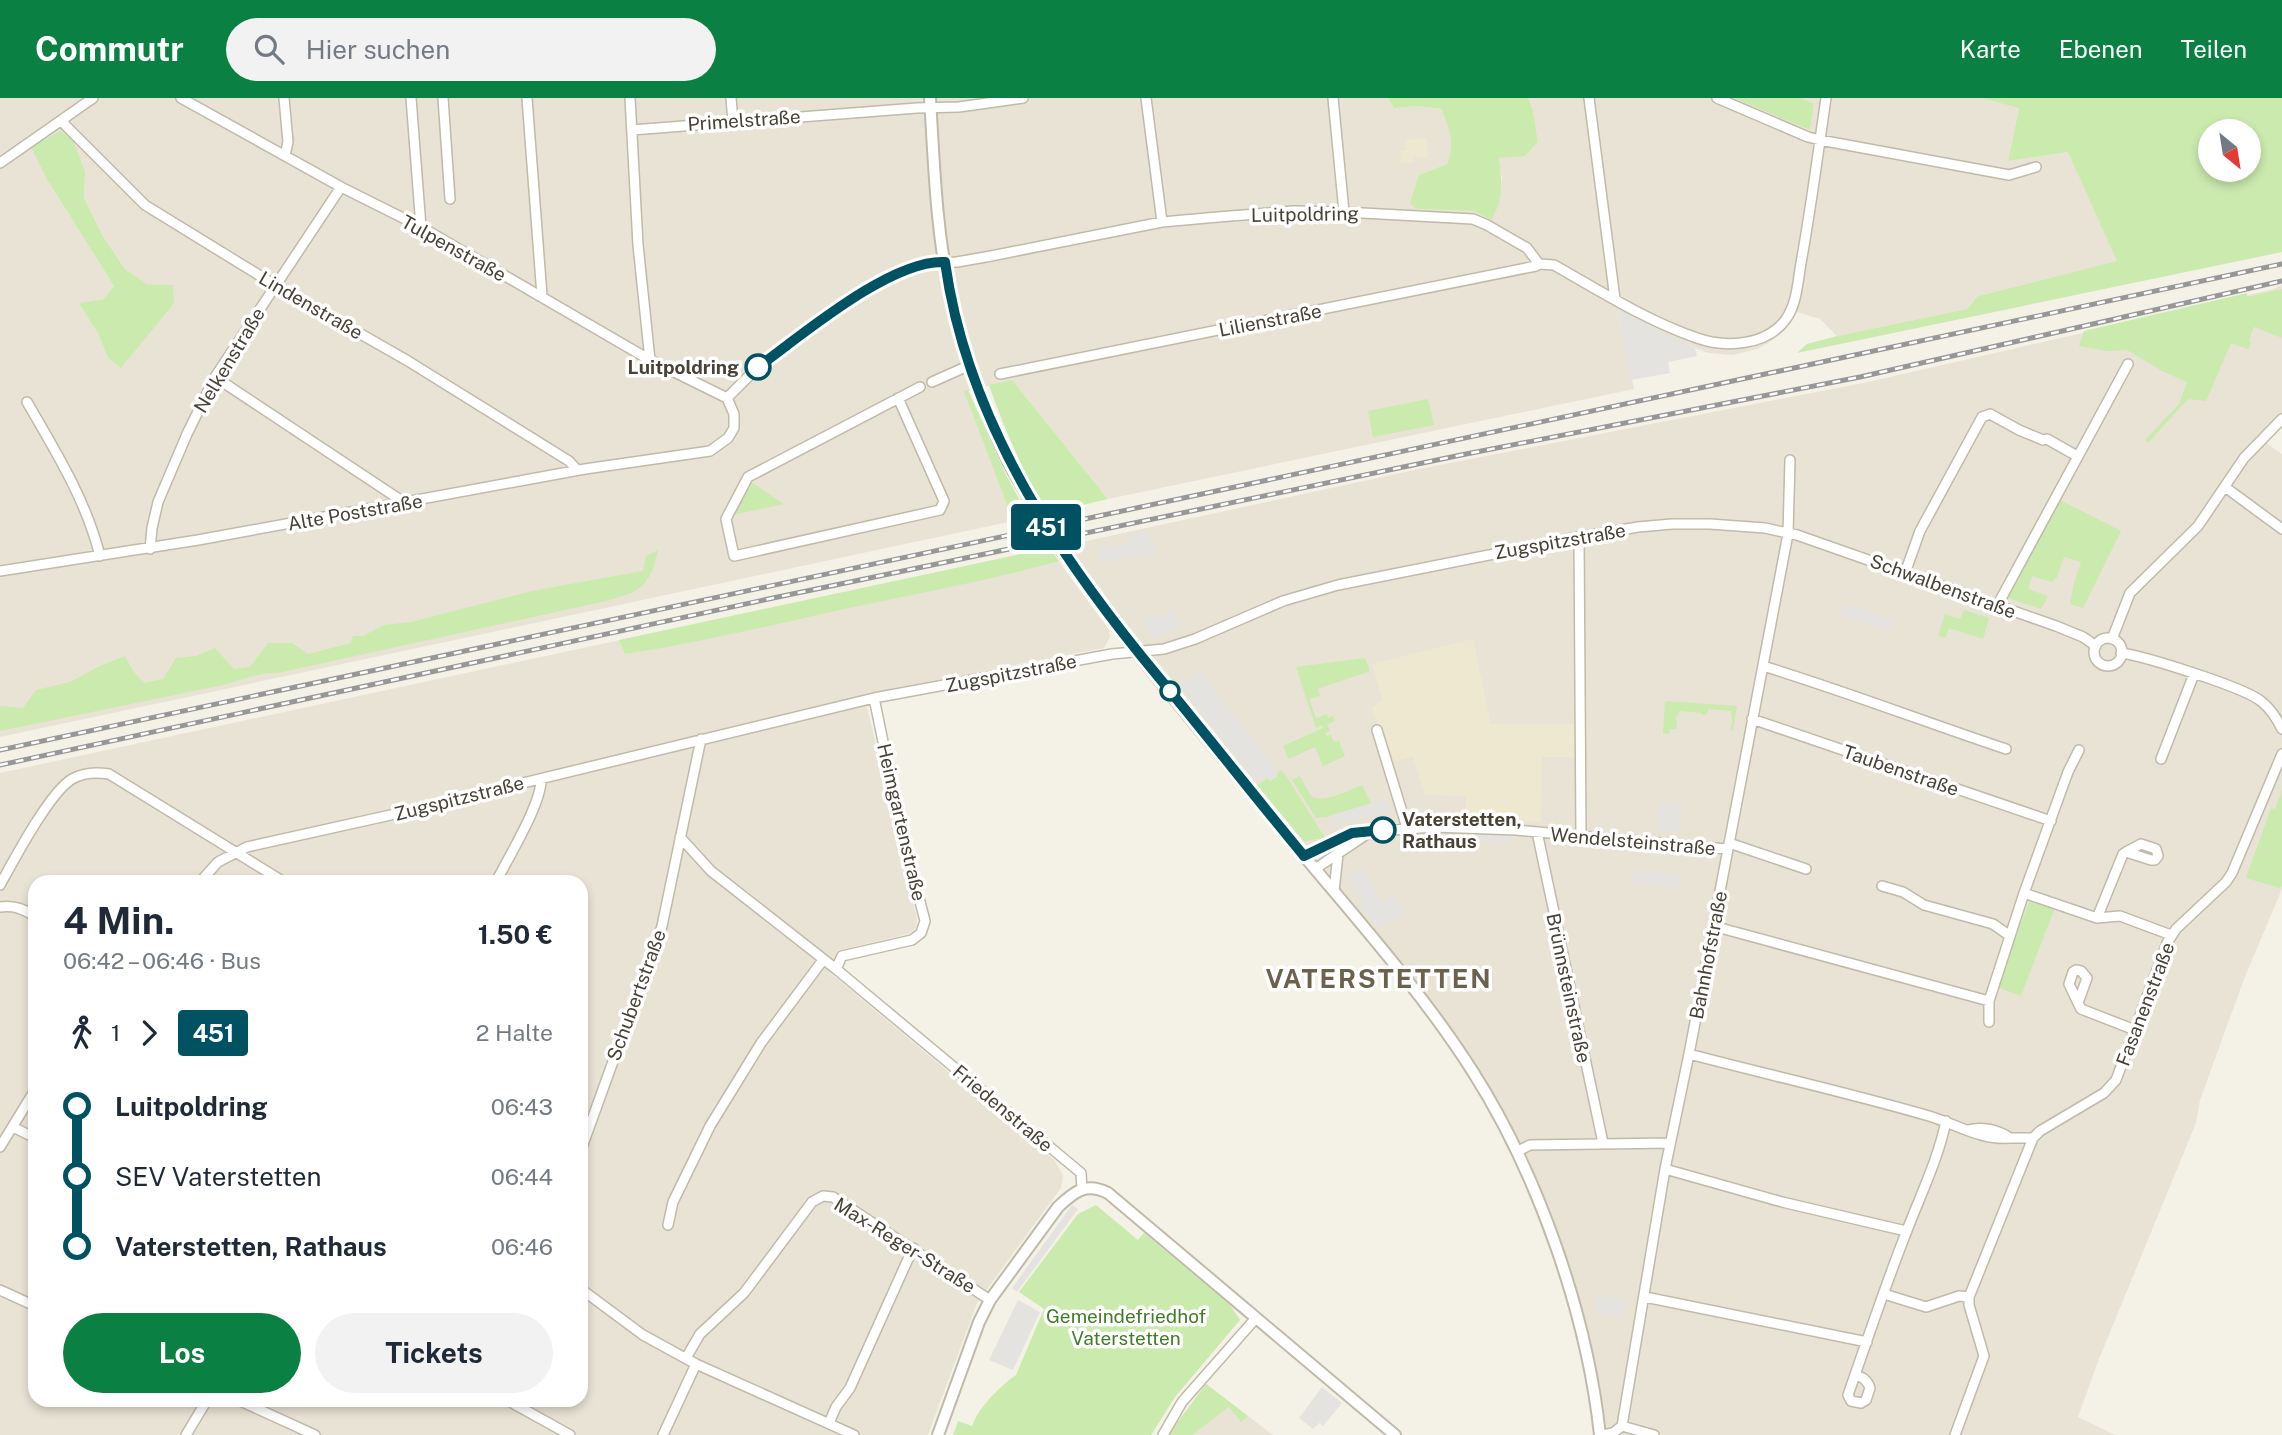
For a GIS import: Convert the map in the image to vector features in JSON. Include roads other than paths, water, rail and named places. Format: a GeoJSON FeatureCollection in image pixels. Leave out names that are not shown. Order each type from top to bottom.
{"type":"FeatureCollection","features":[{"type":"Feature","properties":{"kind":"street"},"geometry":{"type":"LineString","coordinates":[[0,163],[93,98]]}},
{"type":"Feature","properties":{"kind":"street","name":"Tulpenstraße"},"geometry":{"type":"LineString","coordinates":[[181,98],[341,187],[421,227],[650,360],[727,398]]}},
{"type":"Feature","properties":{"kind":"street"},"geometry":{"type":"LineString","coordinates":[[284,98],[288,142],[285,155]]}},
{"type":"Feature","properties":{"kind":"street"},"geometry":{"type":"LineString","coordinates":[[411,98],[421,227]]}},
{"type":"Feature","properties":{"kind":"street"},"geometry":{"type":"LineString","coordinates":[[443,98],[450,199]]}},
{"type":"Feature","properties":{"kind":"street"},"geometry":{"type":"LineString","coordinates":[[527,98],[542,296]]}},
{"type":"Feature","properties":{"kind":"street"},"geometry":{"type":"LineString","coordinates":[[630,98],[638,245],[650,360]]}},
{"type":"Feature","properties":{"kind":"street"},"geometry":{"type":"LineString","coordinates":[[731,98],[733,121]]}},
{"type":"Feature","properties":{"kind":"street","name":"Primelstraße"},"geometry":{"type":"LineString","coordinates":[[632,130],[930,102],[959,107],[1023,98]]}},
{"type":"Feature","properties":{"kind":"street"},"geometry":{"type":"LineString","coordinates":[[1146,98],[1162,222]]}},
{"type":"Feature","properties":{"kind":"street"},"geometry":{"type":"LineString","coordinates":[[1332,98],[1344,212]]}},
{"type":"Feature","properties":{"kind":"street"},"geometry":{"type":"LineString","coordinates":[[1589,98],[1615,299]]}},
{"type":"Feature","properties":{"kind":"street"},"geometry":{"type":"LineString","coordinates":[[1717,98],[1820,140],[2009,175],[2036,167]]}},
{"type":"Feature","properties":{"kind":"street"},"geometry":{"type":"LineString","coordinates":[[1820,140],[1826,98]]}},
{"type":"Feature","properties":{"kind":"street"},"geometry":{"type":"LineString","coordinates":[[930,102],[936,184],[951,299],[970,365],[1010,464],[1039,516]]}},
{"type":"Feature","properties":{"kind":"street","name":"Lindenstraße"},"geometry":{"type":"LineString","coordinates":[[62,120],[145,205],[275,285],[408,361],[569,461],[577,470]]}},
{"type":"Feature","properties":{"kind":"street","name":"Luitpoldring"},"geometry":{"type":"LineString","coordinates":[[727,398],[758,367],[829,313],[897,274],[929,263],[1003,254],[1162,222],[1293,211],[1473,219],[1527,248],[1539,264],[1554,265],[1615,299],[1698,339],[1723,344],[1753,341],[1782,323],[1792,305],[1807,233],[1820,140]]}},
{"type":"Feature","properties":{"kind":"street","name":"Nelkenstraße"},"geometry":{"type":"LineString","coordinates":[[150,549],[158,502],[215,377],[341,187]]}},
{"type":"Feature","properties":{"kind":"street","name":"Lilienstraße"},"geometry":{"type":"LineString","coordinates":[[1000,374],[1539,264]]}},
{"type":"Feature","properties":{"kind":"street"},"geometry":{"type":"LineString","coordinates":[[1997,606],[2128,364]]}},
{"type":"Feature","properties":{"kind":"street"},"geometry":{"type":"LineString","coordinates":[[932,382],[970,365]]}},
{"type":"Feature","properties":{"kind":"street"},"geometry":{"type":"LineString","coordinates":[[215,377],[405,503]]}},
{"type":"Feature","properties":{"kind":"street"},"geometry":{"type":"LineString","coordinates":[[898,398],[944,501],[940,510],[734,555],[726,519],[748,477],[898,398],[920,387]]}},
{"type":"Feature","properties":{"kind":"street","name":"Alte Poststraße"},"geometry":{"type":"LineString","coordinates":[[0,571],[150,549],[577,470],[710,451],[728,438],[734,428],[734,414],[727,398]]}},
{"type":"Feature","properties":{"kind":"street"},"geometry":{"type":"LineString","coordinates":[[27,402],[81,498],[100,556]]}},
{"type":"Feature","properties":{"kind":"street"},"geometry":{"type":"LineString","coordinates":[[1905,573],[1920,531],[1982,417],[1990,414],[2019,430],[2043,440],[2047,439],[2077,456]]}},
{"type":"Feature","properties":{"kind":"street"},"geometry":{"type":"LineString","coordinates":[[2112,639],[2130,593],[2198,526],[2244,458],[2282,419]]}},
{"type":"Feature","properties":{"kind":"street","name":"Bahnhofstraße"},"geometry":{"type":"LineString","coordinates":[[1622,1426],[1665,1169],[1787,534],[1790,460]]}},
{"type":"Feature","properties":{"kind":"street"},"geometry":{"type":"LineString","coordinates":[[2225,487],[2282,529]]}},
{"type":"Feature","properties":{"kind":"street","name":"Zugspitzstraße"},"geometry":{"type":"LineString","coordinates":[[206,875],[218,862],[247,847],[395,814],[874,698],[1112,654],[1164,649],[1195,639],[1283,601],[1333,586],[1579,537],[1672,524],[1765,528],[1787,534]]}},
{"type":"Feature","properties":{"kind":"street","name":"Schwalbenstraße"},"geometry":{"type":"LineString","coordinates":[[1787,534],[1819,542],[2083,637],[2096,646],[2094,655],[2103,665],[2116,663],[2121,653],[2132,654],[2255,697],[2270,710],[2282,729]]}},
{"type":"Feature","properties":{"kind":"street"},"geometry":{"type":"LineString","coordinates":[[1579,537],[1581,836]]}},
{"type":"Feature","properties":{"kind":"street"},"geometry":{"type":"LineString","coordinates":[[1059,547],[1138,652],[1334,891],[1438,1022],[1473,1071],[1518,1151],[1542,1209],[1589,1362],[1600,1431],[1613,1433],[1622,1426],[1654,1435]]}},
{"type":"Feature","properties":{"kind":"street"},"geometry":{"type":"LineString","coordinates":[[2096,646],[2102,640],[2112,639],[2118,643],[2121,653]]}},
{"type":"Feature","properties":{"kind":"street"},"geometry":{"type":"LineString","coordinates":[[1763,666],[2006,750]]}},
{"type":"Feature","properties":{"kind":"street"},"geometry":{"type":"LineString","coordinates":[[2161,759],[2194,674]]}},
{"type":"Feature","properties":{"kind":"street","name":"Heimgartenstraße"},"geometry":{"type":"LineString","coordinates":[[836,969],[842,956],[912,940],[921,933],[925,921],[900,824],[874,698]]}},
{"type":"Feature","properties":{"kind":"street","name":"Taubenstraße"},"geometry":{"type":"LineString","coordinates":[[1752,719],[2050,821]]}},
{"type":"Feature","properties":{"kind":"street"},"geometry":{"type":"LineString","coordinates":[[1377,730],[1407,828]]}},
{"type":"Feature","properties":{"kind":"street"},"geometry":{"type":"LineString","coordinates":[[680,837],[701,739]]}},
{"type":"Feature","properties":{"kind":"street"},"geometry":{"type":"LineString","coordinates":[[1989,1022],[1989,1001],[2024,893],[2078,750]]}},
{"type":"Feature","properties":{"kind":"street","name":"Fasanenstraße"},"geometry":{"type":"LineString","coordinates":[[2033,1138],[2109,1088],[2116,1080],[2171,935],[2232,873],[2282,754]]}},
{"type":"Feature","properties":{"kind":"street"},"geometry":{"type":"LineString","coordinates":[[0,885],[57,792],[72,779],[93,771],[109,774],[273,875]]}},
{"type":"Feature","properties":{"kind":"street"},"geometry":{"type":"LineString","coordinates":[[500,875],[533,809],[541,779]]}},
{"type":"Feature","properties":{"kind":"street","name":"Wendelsteinstraße"},"geometry":{"type":"LineString","coordinates":[[1304,856],[1352,833],[1407,828],[1466,827],[1728,846],[1806,869]]}},
{"type":"Feature","properties":{"kind":"street"},"geometry":{"type":"LineString","coordinates":[[1315,869],[1371,831]]}},
{"type":"Feature","properties":{"kind":"street","name":"Brünnsteinstraße"},"geometry":{"type":"LineString","coordinates":[[1537,832],[1603,1143]]}},
{"type":"Feature","properties":{"kind":"street","name":"Friedenstraße"},"geometry":{"type":"LineString","coordinates":[[680,837],[711,871],[836,969],[1081,1172],[1082,1189]]}},
{"type":"Feature","properties":{"kind":"street","name":"Schubertstraße"},"geometry":{"type":"LineString","coordinates":[[588,1131],[662,926],[680,837]]}},
{"type":"Feature","properties":{"kind":"street"},"geometry":{"type":"LineString","coordinates":[[2097,918],[2126,852]]}},
{"type":"Feature","properties":{"kind":"street"},"geometry":{"type":"LineString","coordinates":[[1334,891],[1338,854]]}},
{"type":"Feature","properties":{"kind":"street"},"geometry":{"type":"LineString","coordinates":[[1882,887],[1903,892],[1924,905],[1993,924],[2010,936]]}},
{"type":"Feature","properties":{"kind":"street"},"geometry":{"type":"LineString","coordinates":[[2024,893],[2097,918],[2120,916],[2171,935]]}},
{"type":"Feature","properties":{"kind":"street"},"geometry":{"type":"LineString","coordinates":[[0,907],[9,906],[28,912]]}},
{"type":"Feature","properties":{"kind":"street"},"geometry":{"type":"LineString","coordinates":[[1713,926],[1989,1001]]}},
{"type":"Feature","properties":{"kind":"street"},"geometry":{"type":"LineString","coordinates":[[668,1225],[673,1202],[710,1126],[761,1043],[823,960]]}},
{"type":"Feature","properties":{"kind":"street"},"geometry":{"type":"LineString","coordinates":[[2078,1003],[2087,1013],[2135,1030]]}},
{"type":"Feature","properties":{"kind":"street"},"geometry":{"type":"LineString","coordinates":[[1689,1054],[1946,1121],[1977,1135],[2001,1139],[2033,1138],[1969,1297],[1983,1356],[1955,1435]]}},
{"type":"Feature","properties":{"kind":"street"},"geometry":{"type":"LineString","coordinates":[[0,1147],[28,1102]]}},
{"type":"Feature","properties":{"kind":"street"},"geometry":{"type":"LineString","coordinates":[[1855,1375],[1946,1121]]}},
{"type":"Feature","properties":{"kind":"street"},"geometry":{"type":"LineString","coordinates":[[13,1127],[28,1134]]}},
{"type":"Feature","properties":{"kind":"street"},"geometry":{"type":"LineString","coordinates":[[1518,1151],[1530,1145],[1670,1143]]}},
{"type":"Feature","properties":{"kind":"street"},"geometry":{"type":"LineString","coordinates":[[1665,1169],[1782,1202],[1906,1231]]}},
{"type":"Feature","properties":{"kind":"street"},"geometry":{"type":"LineString","coordinates":[[938,1435],[979,1322],[990,1300],[1058,1206],[1072,1194],[1096,1187],[1108,1193],[1395,1435]]}},
{"type":"Feature","properties":{"kind":"street","name":"Max-Reger-Straße"},"geometry":{"type":"LineString","coordinates":[[686,1358],[700,1334],[744,1293],[812,1202],[823,1196],[833,1197],[990,1300]]}},
{"type":"Feature","properties":{"kind":"street"},"geometry":{"type":"LineString","coordinates":[[828,1423],[850,1388],[913,1248]]}},
{"type":"Feature","properties":{"kind":"street"},"geometry":{"type":"LineString","coordinates":[[0,1290],[28,1303]]}},
{"type":"Feature","properties":{"kind":"street"},"geometry":{"type":"LineString","coordinates":[[588,1294],[643,1335],[696,1364],[854,1435]]}},
{"type":"Feature","properties":{"kind":"street"},"geometry":{"type":"LineString","coordinates":[[1884,1294],[1926,1307],[1959,1296],[1969,1297]]}},
{"type":"Feature","properties":{"kind":"street"},"geometry":{"type":"LineString","coordinates":[[1645,1297],[1867,1342]]}},
{"type":"Feature","properties":{"kind":"street"},"geometry":{"type":"LineString","coordinates":[[1163,1435],[1182,1402],[1256,1318]]}},
{"type":"Feature","properties":{"kind":"street"},"geometry":{"type":"LineString","coordinates":[[663,1435],[696,1364]]}},
{"type":"Feature","properties":{"kind":"street"},"geometry":{"type":"LineString","coordinates":[[186,1435],[203,1407]]}},
{"type":"Feature","properties":{"kind":"street"},"geometry":{"type":"LineString","coordinates":[[253,1407],[315,1435]]}},
{"type":"Feature","properties":{"kind":"street"},"geometry":{"type":"LineString","coordinates":[[520,1407],[570,1435]]}},
{"type":"Feature","properties":{"kind":"tunnel"},"geometry":{"type":"LineString","coordinates":[[1039,515],[1059,547]]}},
{"type":"Feature","properties":{"kind":"railway"},"geometry":{"type":"LineString","coordinates":[[0,750],[2282,264]]}},
{"type":"Feature","properties":{"kind":"railway"},"geometry":{"type":"LineString","coordinates":[[0,765],[773,598],[1461,455],[1860,377],[2282,281]]}},
{"type":"Feature","properties":{"kind":"place","name":"Luitpoldring"},"geometry":{"type":"Point","coordinates":[758,367]}},
{"type":"Feature","properties":{"kind":"place","name":"Vaterstetten, Rathaus"},"geometry":{"type":"Point","coordinates":[1383,830]}},
{"type":"Feature","properties":{"kind":"district","name":"VATERSTETTEN"},"geometry":{"type":"Point","coordinates":[1379,978]}},
{"type":"Feature","properties":{"kind":"park label","name":"Gemeindefriedhof Vaterstetten"},"geometry":{"type":"Point","coordinates":[1126,1327]}}]}
